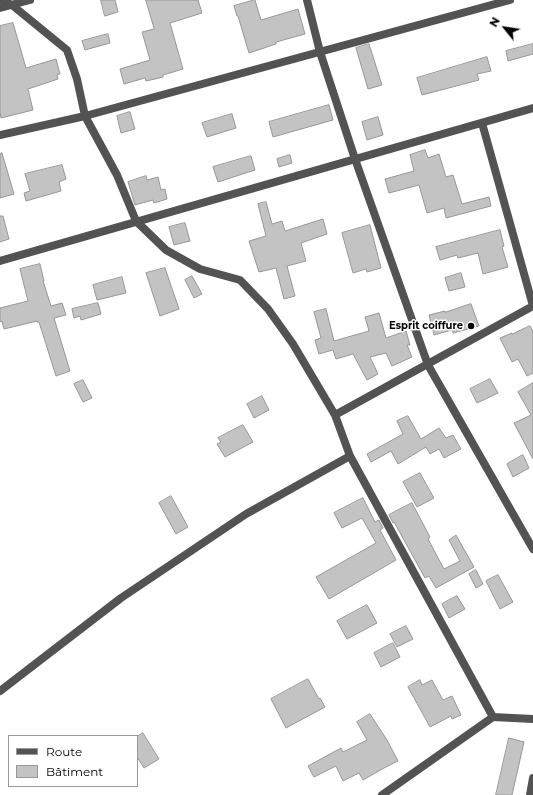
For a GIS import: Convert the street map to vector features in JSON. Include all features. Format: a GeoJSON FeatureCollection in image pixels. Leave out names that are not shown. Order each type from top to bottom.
{"type":"FeatureCollection","features":[{"type":"Feature","properties":{"kind":"street"},"geometry":{"type":"LineString","coordinates":[[2,0],[12,5],[67,50],[77,79],[85,116],[117,175],[136,221],[166,250],[200,269],[240,280],[268,308],[293,344],[335,415],[350,456],[493,717]]}},
{"type":"Feature","properties":{"kind":"street"},"geometry":{"type":"LineString","coordinates":[[0,8],[30,0]]}},
{"type":"Feature","properties":{"kind":"street"},"geometry":{"type":"LineString","coordinates":[[307,0],[320,52],[355,159],[428,365],[533,549]]}},
{"type":"Feature","properties":{"kind":"street"},"geometry":{"type":"LineString","coordinates":[[0,135],[85,116],[510,0]]}},
{"type":"Feature","properties":{"kind":"street"},"geometry":{"type":"LineString","coordinates":[[0,261],[533,108]]}},
{"type":"Feature","properties":{"kind":"street"},"geometry":{"type":"LineString","coordinates":[[335,415],[533,306],[482,123]]}},
{"type":"Feature","properties":{"kind":"street"},"geometry":{"type":"LineString","coordinates":[[0,691],[122,598],[246,514],[350,456]]}},
{"type":"Feature","properties":{"kind":"street"},"geometry":{"type":"LineString","coordinates":[[382,795],[493,717],[533,719]]}},
{"type":"Feature","properties":{"kind":"street"},"geometry":{"type":"LineString","coordinates":[[530,795],[533,778]]}},
{"type":"Feature","properties":{"kind":"building"},"geometry":{"type":"Polygon","coordinates":[[[101,0],[115,0],[118,12],[105,16],[101,0]]]}},
{"type":"Feature","properties":{"kind":"building"},"geometry":{"type":"Polygon","coordinates":[[[146,0],[198,0],[202,13],[170,23],[183,69],[163,75],[163,77],[146,81],[145,78],[124,84],[120,69],[150,60],[142,32],[154,29],[146,0]]]}},
{"type":"Feature","properties":{"kind":"building"},"geometry":{"type":"Polygon","coordinates":[[[255,0],[261,20],[298,9],[305,34],[276,42],[276,44],[249,53],[234,6],[255,0]]]}},
{"type":"Feature","properties":{"kind":"building"},"geometry":{"type":"Polygon","coordinates":[[[13,23],[26,68],[56,59],[60,74],[57,75],[58,79],[28,89],[33,110],[1,118],[0,26],[13,23]]]}},
{"type":"Feature","properties":{"kind":"building"},"geometry":{"type":"Polygon","coordinates":[[[108,34],[110,43],[85,50],[82,41],[108,34]]]}},
{"type":"Feature","properties":{"kind":"building"},"geometry":{"type":"Polygon","coordinates":[[[369,44],[382,85],[368,89],[356,48],[369,44]]]}},
{"type":"Feature","properties":{"kind":"building"},"geometry":{"type":"Polygon","coordinates":[[[533,44],[533,54],[508,61],[506,51],[533,44]]]}},
{"type":"Feature","properties":{"kind":"building"},"geometry":{"type":"Polygon","coordinates":[[[487,57],[491,71],[477,74],[479,80],[422,95],[417,78],[487,57]]]}},
{"type":"Feature","properties":{"kind":"building"},"geometry":{"type":"Polygon","coordinates":[[[329,105],[333,120],[273,137],[269,122],[329,105]]]}},
{"type":"Feature","properties":{"kind":"building"},"geometry":{"type":"Polygon","coordinates":[[[130,112],[135,129],[121,133],[117,116],[130,112]]]}},
{"type":"Feature","properties":{"kind":"building"},"geometry":{"type":"Polygon","coordinates":[[[232,114],[236,128],[207,137],[202,123],[232,114]]]}},
{"type":"Feature","properties":{"kind":"building"},"geometry":{"type":"Polygon","coordinates":[[[378,117],[383,135],[367,140],[362,122],[378,117]]]}},
{"type":"Feature","properties":{"kind":"building"},"geometry":{"type":"Polygon","coordinates":[[[425,150],[428,158],[439,154],[446,177],[453,175],[462,204],[489,197],[491,206],[446,218],[444,208],[427,213],[419,185],[389,193],[385,179],[414,171],[410,155],[425,150]]]}},
{"type":"Feature","properties":{"kind":"building"},"geometry":{"type":"Polygon","coordinates":[[[2,153],[14,194],[0,198],[0,154],[2,153]]]}},
{"type":"Feature","properties":{"kind":"building"},"geometry":{"type":"Polygon","coordinates":[[[290,155],[292,163],[279,167],[277,159],[290,155]]]}},
{"type":"Feature","properties":{"kind":"building"},"geometry":{"type":"Polygon","coordinates":[[[251,156],[255,170],[218,182],[213,167],[251,156]]]}},
{"type":"Feature","properties":{"kind":"building"},"geometry":{"type":"Polygon","coordinates":[[[62,165],[66,179],[59,182],[61,191],[26,201],[24,193],[30,191],[25,174],[62,165]]]}},
{"type":"Feature","properties":{"kind":"building"},"geometry":{"type":"Polygon","coordinates":[[[146,176],[147,180],[158,177],[161,190],[165,189],[167,199],[154,203],[153,200],[135,205],[128,182],[146,176]]]}},
{"type":"Feature","properties":{"kind":"building"},"geometry":{"type":"Polygon","coordinates":[[[266,202],[272,224],[282,221],[285,231],[323,219],[327,234],[301,243],[306,261],[287,266],[295,296],[284,299],[276,268],[259,272],[249,241],[266,236],[258,204],[266,202]]]}},
{"type":"Feature","properties":{"kind":"building"},"geometry":{"type":"Polygon","coordinates":[[[0,216],[3,216],[9,239],[0,242],[0,216]]]}},
{"type":"Feature","properties":{"kind":"building"},"geometry":{"type":"Polygon","coordinates":[[[185,223],[190,241],[174,245],[169,227],[185,223]]]}},
{"type":"Feature","properties":{"kind":"building"},"geometry":{"type":"Polygon","coordinates":[[[370,225],[381,268],[367,272],[366,269],[353,273],[342,233],[370,225]]]}},
{"type":"Feature","properties":{"kind":"building"},"geometry":{"type":"Polygon","coordinates":[[[500,230],[504,246],[502,247],[508,267],[483,274],[478,253],[458,258],[457,255],[440,260],[436,247],[500,230]]]}},
{"type":"Feature","properties":{"kind":"building"},"geometry":{"type":"Polygon","coordinates":[[[40,264],[43,281],[51,306],[62,303],[66,315],[54,318],[70,371],[56,376],[39,322],[37,321],[4,329],[2,321],[0,322],[0,308],[28,301],[20,269],[40,264]]]}},
{"type":"Feature","properties":{"kind":"building"},"geometry":{"type":"Polygon","coordinates":[[[165,268],[179,309],[160,316],[146,273],[165,268]]]}},
{"type":"Feature","properties":{"kind":"building"},"geometry":{"type":"Polygon","coordinates":[[[461,273],[465,287],[449,291],[445,278],[461,273]]]}},
{"type":"Feature","properties":{"kind":"building"},"geometry":{"type":"Polygon","coordinates":[[[192,276],[202,294],[194,298],[185,280],[192,276]]]}},
{"type":"Feature","properties":{"kind":"building"},"geometry":{"type":"Polygon","coordinates":[[[122,277],[126,293],[97,300],[93,285],[122,277]]]}},
{"type":"Feature","properties":{"kind":"building"},"geometry":{"type":"Polygon","coordinates":[[[98,303],[101,314],[81,320],[80,316],[74,318],[72,309],[98,303]]]}},
{"type":"Feature","properties":{"kind":"building"},"geometry":{"type":"Polygon","coordinates":[[[471,304],[479,326],[453,333],[452,330],[434,335],[429,315],[471,304]]]}},
{"type":"Feature","properties":{"kind":"building"},"geometry":{"type":"Polygon","coordinates":[[[326,309],[334,341],[369,331],[365,317],[379,313],[386,338],[406,331],[410,345],[407,345],[412,357],[392,366],[386,353],[370,357],[378,374],[367,380],[353,354],[336,359],[333,350],[319,354],[315,340],[321,338],[314,312],[326,309]]]}},
{"type":"Feature","properties":{"kind":"building"},"geometry":{"type":"Polygon","coordinates":[[[530,326],[533,331],[533,373],[527,376],[518,359],[512,362],[500,338],[530,326]]]}},
{"type":"Feature","properties":{"kind":"building"},"geometry":{"type":"Polygon","coordinates":[[[490,379],[498,393],[477,403],[470,389],[490,379]]]}},
{"type":"Feature","properties":{"kind":"building"},"geometry":{"type":"Polygon","coordinates":[[[83,380],[92,398],[83,402],[74,384],[83,380]]]}},
{"type":"Feature","properties":{"kind":"building"},"geometry":{"type":"Polygon","coordinates":[[[533,383],[533,459],[514,423],[531,415],[518,392],[533,383]]]}},
{"type":"Feature","properties":{"kind":"building"},"geometry":{"type":"Polygon","coordinates":[[[262,396],[269,410],[254,418],[247,404],[262,396]]]}},
{"type":"Feature","properties":{"kind":"building"},"geometry":{"type":"Polygon","coordinates":[[[408,416],[421,439],[439,428],[446,438],[453,435],[461,449],[444,458],[439,449],[430,454],[426,447],[398,464],[391,451],[371,462],[367,454],[403,434],[397,421],[408,416]]]}},
{"type":"Feature","properties":{"kind":"building"},"geometry":{"type":"Polygon","coordinates":[[[243,425],[253,442],[225,457],[217,444],[221,442],[218,438],[243,425]]]}},
{"type":"Feature","properties":{"kind":"building"},"geometry":{"type":"Polygon","coordinates":[[[523,455],[529,468],[513,477],[507,464],[523,455]]]}},
{"type":"Feature","properties":{"kind":"building"},"geometry":{"type":"Polygon","coordinates":[[[420,473],[434,498],[417,507],[403,482],[420,473]]]}},
{"type":"Feature","properties":{"kind":"building"},"geometry":{"type":"Polygon","coordinates":[[[171,496],[188,527],[176,534],[159,503],[171,496]]]}},
{"type":"Feature","properties":{"kind":"building"},"geometry":{"type":"Polygon","coordinates":[[[363,498],[375,522],[379,520],[383,528],[380,530],[396,560],[329,599],[316,577],[376,543],[362,518],[342,528],[334,513],[363,498]]]}},
{"type":"Feature","properties":{"kind":"building"},"geometry":{"type":"Polygon","coordinates":[[[412,503],[430,537],[428,539],[444,569],[460,561],[449,540],[456,535],[474,567],[436,588],[429,576],[425,578],[389,515],[412,503]]]}},
{"type":"Feature","properties":{"kind":"building"},"geometry":{"type":"Polygon","coordinates":[[[476,570],[483,584],[476,588],[469,574],[476,570]]]}},
{"type":"Feature","properties":{"kind":"building"},"geometry":{"type":"Polygon","coordinates":[[[498,575],[513,602],[500,609],[486,581],[498,575]]]}},
{"type":"Feature","properties":{"kind":"building"},"geometry":{"type":"Polygon","coordinates":[[[457,596],[465,609],[449,618],[442,604],[457,596]]]}},
{"type":"Feature","properties":{"kind":"building"},"geometry":{"type":"Polygon","coordinates":[[[367,605],[377,623],[347,639],[337,621],[367,605]]]}},
{"type":"Feature","properties":{"kind":"building"},"geometry":{"type":"Polygon","coordinates":[[[406,626],[413,639],[397,647],[390,634],[406,626]]]}},
{"type":"Feature","properties":{"kind":"building"},"geometry":{"type":"Polygon","coordinates":[[[393,643],[400,657],[381,667],[374,653],[393,643]]]}},
{"type":"Feature","properties":{"kind":"building"},"geometry":{"type":"Polygon","coordinates":[[[308,679],[325,707],[286,728],[271,699],[308,679]]]}},
{"type":"Feature","properties":{"kind":"building"},"geometry":{"type":"Polygon","coordinates":[[[420,680],[422,685],[432,680],[443,700],[452,696],[461,715],[452,719],[451,716],[430,727],[408,687],[420,680]]]}},
{"type":"Feature","properties":{"kind":"building"},"geometry":{"type":"Polygon","coordinates":[[[370,714],[387,740],[398,761],[363,780],[359,773],[343,781],[336,766],[314,777],[308,766],[341,748],[343,752],[367,740],[357,722],[370,714]]]}},
{"type":"Feature","properties":{"kind":"building"},"geometry":{"type":"Polygon","coordinates":[[[143,733],[159,759],[144,768],[138,759],[138,736],[143,733]]]}},
{"type":"Feature","properties":{"kind":"building"},"geometry":{"type":"Polygon","coordinates":[[[509,738],[524,742],[512,795],[496,795],[509,738]]]}},
{"type":"Feature","properties":{"kind":"place","name":"Esprit coiffure"},"geometry":{"type":"Point","coordinates":[471,326]}}]}
